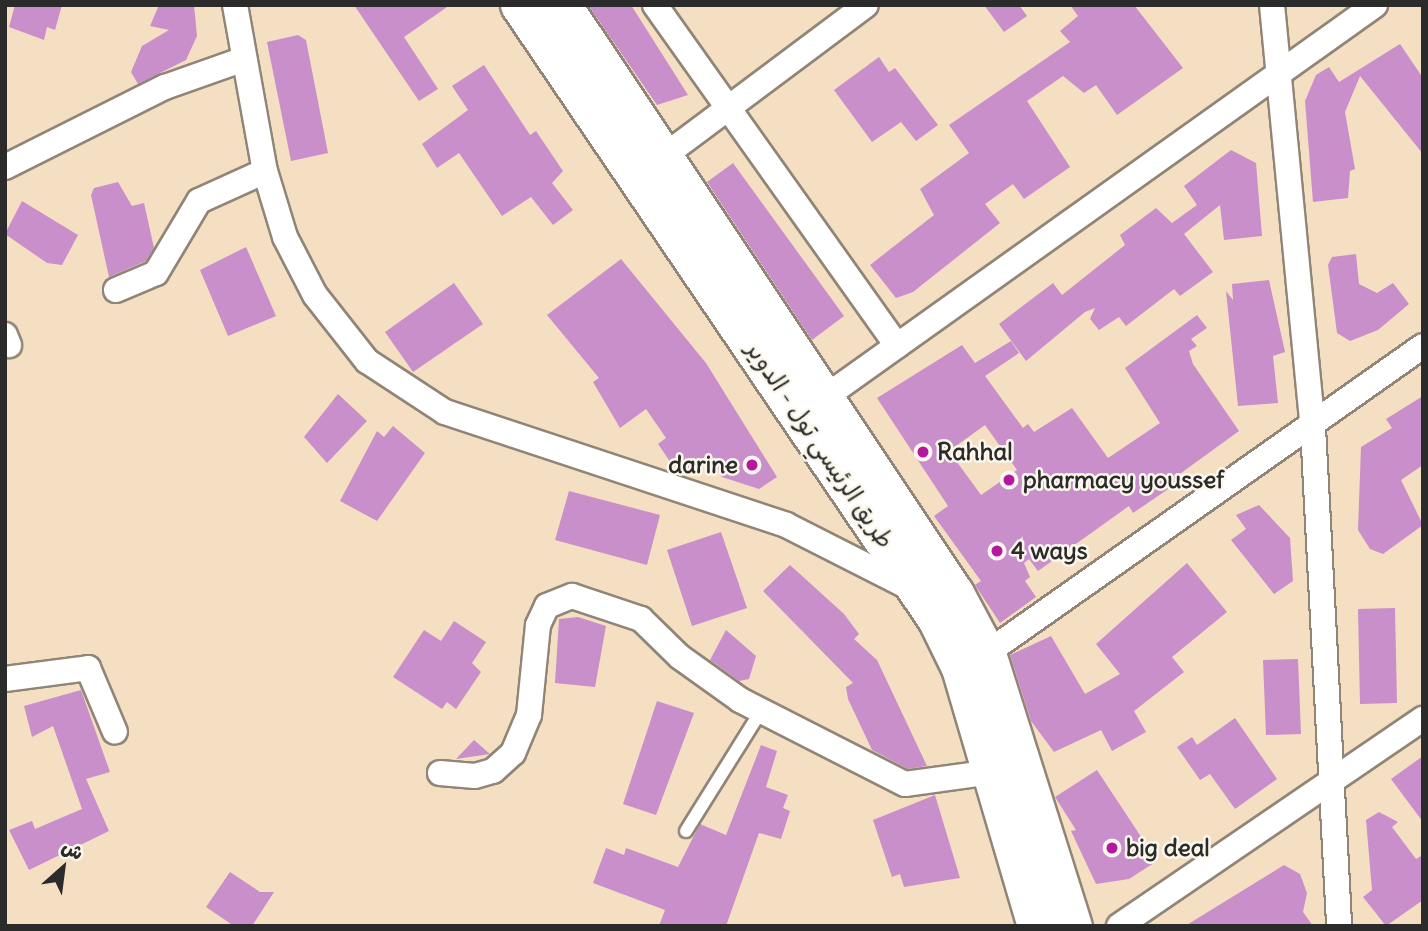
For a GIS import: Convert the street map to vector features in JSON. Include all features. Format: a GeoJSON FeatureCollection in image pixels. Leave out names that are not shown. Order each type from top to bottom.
{"type":"FeatureCollection","features":[{"type":"Feature","properties":{"kind":"main road","name":"طريق الرئيسي تول - الدوير"},"geometry":{"type":"LineString","coordinates":[[520,5],[650,166],[828,395],[924,539],[974,661],[1073,926]]}},
{"type":"Feature","properties":{"kind":"main road","name":"طريق الرئيسي تول - الدوير"},"geometry":{"type":"LineString","coordinates":[[562,5],[650,166],[921,594],[974,661],[993,772],[1037,926]]}},
{"type":"Feature","properties":{"kind":"street"},"geometry":{"type":"LineString","coordinates":[[235,5],[265,171],[285,237],[315,295],[367,361],[406,391],[496,432],[797,530],[921,594]]}},
{"type":"Feature","properties":{"kind":"street"},"geometry":{"type":"LineString","coordinates":[[655,5],[726,110],[897,346]]}},
{"type":"Feature","properties":{"kind":"street"},"geometry":{"type":"LineString","coordinates":[[650,166],[866,5]]}},
{"type":"Feature","properties":{"kind":"street"},"geometry":{"type":"LineString","coordinates":[[1272,5],[1312,427],[1335,780],[1339,926]]}},
{"type":"Feature","properties":{"kind":"street"},"geometry":{"type":"LineString","coordinates":[[828,395],[1279,77],[1375,5]]}},
{"type":"Feature","properties":{"kind":"street"},"geometry":{"type":"LineString","coordinates":[[5,167],[164,87],[244,59]]}},
{"type":"Feature","properties":{"kind":"street"},"geometry":{"type":"LineString","coordinates":[[116,290],[156,273],[199,201],[265,171]]}},
{"type":"Feature","properties":{"kind":"street"},"geometry":{"type":"LineString","coordinates":[[974,661],[1312,427],[1423,346]]}},
{"type":"Feature","properties":{"kind":"street"},"geometry":{"type":"LineString","coordinates":[[440,773],[474,776],[493,771],[513,753],[529,715],[538,625],[547,606],[572,596],[642,619],[696,670],[761,711],[905,785],[993,772]]}},
{"type":"Feature","properties":{"kind":"street"},"geometry":{"type":"LineString","coordinates":[[5,679],[88,667],[115,732]]}},
{"type":"Feature","properties":{"kind":"street"},"geometry":{"type":"LineString","coordinates":[[1119,926],[1423,719]]}},
{"type":"Feature","properties":{"kind":"lane"},"geometry":{"type":"LineString","coordinates":[[686,831],[761,711]]}},
{"type":"Feature","properties":{"kind":"building"},"geometry":{"type":"Polygon","coordinates":[[[15,5],[62,5],[55,30],[47,27],[44,40],[9,27],[15,5]]]}},
{"type":"Feature","properties":{"kind":"building"},"geometry":{"type":"Polygon","coordinates":[[[159,5],[194,5],[197,36],[186,60],[138,84],[131,72],[142,46],[169,30],[150,26],[159,5]]]}},
{"type":"Feature","properties":{"kind":"building"},"geometry":{"type":"Polygon","coordinates":[[[354,5],[450,5],[404,37],[438,89],[419,101],[354,5]]]}},
{"type":"Feature","properties":{"kind":"building"},"geometry":{"type":"Polygon","coordinates":[[[588,5],[631,5],[688,95],[657,105],[588,5]]]}},
{"type":"Feature","properties":{"kind":"building"},"geometry":{"type":"Polygon","coordinates":[[[984,5],[1019,5],[1027,16],[1004,32],[984,5]]]}},
{"type":"Feature","properties":{"kind":"building"},"geometry":{"type":"Polygon","coordinates":[[[1070,5],[1134,5],[1183,68],[1117,115],[1096,85],[1084,93],[1063,76],[1027,101],[1070,167],[1024,199],[1013,184],[985,204],[1000,223],[913,292],[896,298],[870,265],[934,215],[920,189],[969,153],[949,125],[1070,42],[1060,31],[1078,16],[1070,5]]]}},
{"type":"Feature","properties":{"kind":"building"},"geometry":{"type":"Polygon","coordinates":[[[298,35],[306,40],[328,153],[291,161],[267,42],[298,35]]]}},
{"type":"Feature","properties":{"kind":"building"},"geometry":{"type":"Polygon","coordinates":[[[1400,44],[1423,78],[1423,154],[1360,76],[1345,112],[1355,169],[1350,171],[1348,198],[1313,202],[1305,101],[1316,75],[1329,67],[1339,82],[1400,44]]]}},
{"type":"Feature","properties":{"kind":"building"},"geometry":{"type":"Polygon","coordinates":[[[879,57],[889,72],[895,68],[938,125],[916,141],[901,122],[872,142],[834,90],[879,57]]]}},
{"type":"Feature","properties":{"kind":"building"},"geometry":{"type":"Polygon","coordinates":[[[484,65],[530,135],[536,131],[563,171],[552,183],[573,210],[553,225],[531,197],[502,216],[459,153],[437,168],[422,144],[468,110],[452,86],[484,65]]]}},
{"type":"Feature","properties":{"kind":"building"},"geometry":{"type":"Polygon","coordinates":[[[1231,150],[1256,163],[1262,236],[1224,240],[1220,205],[1184,234],[1213,272],[1180,296],[1174,289],[1126,326],[1119,317],[1099,330],[1090,319],[1095,308],[1085,312],[1026,361],[999,324],[1053,283],[1062,295],[1125,245],[1120,235],[1156,208],[1172,223],[1197,205],[1184,186],[1231,150]]]}},
{"type":"Feature","properties":{"kind":"building"},"geometry":{"type":"Polygon","coordinates":[[[733,163],[844,316],[812,340],[707,182],[733,163]]]}},
{"type":"Feature","properties":{"kind":"building"},"geometry":{"type":"Polygon","coordinates":[[[118,182],[132,206],[144,203],[154,248],[146,261],[109,277],[91,195],[94,188],[118,182]]]}},
{"type":"Feature","properties":{"kind":"building"},"geometry":{"type":"Polygon","coordinates":[[[22,201],[78,235],[62,265],[47,263],[5,234],[22,201]]]}},
{"type":"Feature","properties":{"kind":"building"},"geometry":{"type":"Polygon","coordinates":[[[246,247],[276,316],[228,336],[200,270],[246,247]]]}},
{"type":"Feature","properties":{"kind":"building"},"geometry":{"type":"Polygon","coordinates":[[[1356,254],[1359,284],[1377,293],[1393,283],[1409,304],[1378,330],[1350,341],[1337,333],[1328,265],[1332,257],[1356,254]]]}},
{"type":"Feature","properties":{"kind":"building"},"geometry":{"type":"Polygon","coordinates":[[[621,259],[706,363],[777,477],[759,489],[722,477],[707,456],[687,470],[680,461],[673,466],[658,444],[666,438],[646,409],[620,428],[593,382],[599,378],[547,315],[621,259]]]}},
{"type":"Feature","properties":{"kind":"building"},"geometry":{"type":"Polygon","coordinates":[[[1269,280],[1285,352],[1273,356],[1278,403],[1238,406],[1226,291],[1233,300],[1232,284],[1269,280]]]}},
{"type":"Feature","properties":{"kind":"building"},"geometry":{"type":"Polygon","coordinates":[[[454,283],[483,324],[413,372],[385,332],[454,283]]]}},
{"type":"Feature","properties":{"kind":"building"},"geometry":{"type":"Polygon","coordinates":[[[1197,315],[1207,328],[1191,339],[1197,346],[1189,351],[1193,364],[1239,431],[1177,476],[1180,481],[1133,513],[1129,506],[1038,571],[1029,559],[1024,563],[1030,577],[1025,581],[1036,597],[1000,623],[975,585],[981,581],[934,516],[948,506],[877,398],[962,345],[975,363],[1011,341],[1019,353],[985,376],[1023,428],[1028,424],[1034,432],[1072,408],[1108,458],[1160,423],[1125,368],[1197,315]],[[985,425],[949,451],[981,495],[1017,470],[985,425]]]}},
{"type":"Feature","properties":{"kind":"building"},"geometry":{"type":"Polygon","coordinates":[[[338,394],[367,421],[327,463],[304,437],[338,394]]]}},
{"type":"Feature","properties":{"kind":"building"},"geometry":{"type":"Polygon","coordinates":[[[1423,396],[1423,465],[1401,480],[1423,525],[1383,554],[1370,549],[1358,530],[1361,447],[1392,428],[1386,419],[1423,396]]]}},
{"type":"Feature","properties":{"kind":"building"},"geometry":{"type":"Polygon","coordinates":[[[393,426],[425,453],[377,521],[340,501],[377,431],[384,437],[393,426]]]}},
{"type":"Feature","properties":{"kind":"building"},"geometry":{"type":"Polygon","coordinates":[[[569,491],[660,515],[647,565],[555,540],[569,491]]]}},
{"type":"Feature","properties":{"kind":"building"},"geometry":{"type":"Polygon","coordinates":[[[1259,505],[1290,538],[1293,581],[1274,594],[1231,540],[1246,529],[1236,515],[1259,505]]]}},
{"type":"Feature","properties":{"kind":"building"},"geometry":{"type":"Polygon","coordinates":[[[721,532],[747,608],[692,626],[667,550],[721,532]]]}},
{"type":"Feature","properties":{"kind":"building"},"geometry":{"type":"Polygon","coordinates":[[[1187,563],[1227,612],[1172,657],[1184,672],[1134,711],[1146,732],[1112,751],[1101,730],[1054,752],[1031,721],[1010,655],[1051,636],[1085,694],[1120,674],[1096,644],[1187,563]]]}},
{"type":"Feature","properties":{"kind":"building"},"geometry":{"type":"Polygon","coordinates":[[[790,565],[844,614],[859,634],[854,639],[877,660],[927,766],[908,769],[872,750],[848,699],[846,687],[853,683],[763,591],[790,565]]]}},
{"type":"Feature","properties":{"kind":"building"},"geometry":{"type":"Polygon","coordinates":[[[1395,608],[1397,703],[1360,704],[1358,609],[1395,608]]]}},
{"type":"Feature","properties":{"kind":"building"},"geometry":{"type":"Polygon","coordinates":[[[578,617],[606,626],[595,687],[555,683],[559,619],[578,617]]]}},
{"type":"Feature","properties":{"kind":"building"},"geometry":{"type":"Polygon","coordinates":[[[454,621],[486,642],[472,663],[481,672],[456,709],[447,702],[442,709],[393,677],[424,630],[441,641],[454,621]]]}},
{"type":"Feature","properties":{"kind":"building"},"geometry":{"type":"Polygon","coordinates":[[[726,630],[756,656],[749,679],[739,681],[710,660],[726,630]]]}},
{"type":"Feature","properties":{"kind":"building"},"geometry":{"type":"Polygon","coordinates":[[[1298,659],[1301,734],[1266,735],[1263,660],[1298,659]]]}},
{"type":"Feature","properties":{"kind":"building"},"geometry":{"type":"Polygon","coordinates":[[[81,690],[110,772],[86,779],[109,831],[29,870],[9,830],[32,821],[35,829],[82,809],[53,726],[32,737],[24,706],[81,690]]]}},
{"type":"Feature","properties":{"kind":"building"},"geometry":{"type":"Polygon","coordinates":[[[657,701],[694,713],[656,815],[623,804],[657,701]]]}},
{"type":"Feature","properties":{"kind":"building"},"geometry":{"type":"Polygon","coordinates":[[[1235,718],[1277,779],[1235,809],[1210,774],[1200,780],[1177,747],[1192,737],[1197,745],[1235,718]]]}},
{"type":"Feature","properties":{"kind":"building"},"geometry":{"type":"Polygon","coordinates":[[[474,740],[490,754],[456,759],[474,740]]]}},
{"type":"Feature","properties":{"kind":"building"},"geometry":{"type":"Polygon","coordinates":[[[761,745],[777,751],[766,787],[788,795],[783,808],[790,811],[781,839],[759,833],[726,926],[659,926],[665,910],[593,883],[606,848],[624,855],[626,848],[678,867],[700,824],[726,835],[761,745]]]}},
{"type":"Feature","properties":{"kind":"building"},"geometry":{"type":"Polygon","coordinates":[[[1423,756],[1423,822],[1391,779],[1423,756]]]}},
{"type":"Feature","properties":{"kind":"building"},"geometry":{"type":"Polygon","coordinates":[[[1097,770],[1157,861],[1129,879],[1096,884],[1071,831],[1076,830],[1055,797],[1097,770]]]}},
{"type":"Feature","properties":{"kind":"building"},"geometry":{"type":"Polygon","coordinates":[[[935,795],[960,878],[904,887],[900,874],[892,877],[873,820],[935,795]]]}},
{"type":"Feature","properties":{"kind":"building"},"geometry":{"type":"Polygon","coordinates":[[[1379,812],[1398,822],[1392,827],[1416,859],[1423,855],[1423,900],[1386,926],[1363,897],[1372,890],[1366,820],[1379,812]]]}},
{"type":"Feature","properties":{"kind":"building"},"geometry":{"type":"Polygon","coordinates":[[[1284,865],[1300,874],[1307,893],[1303,912],[1313,926],[1185,926],[1284,865]]]}},
{"type":"Feature","properties":{"kind":"building"},"geometry":{"type":"Polygon","coordinates":[[[230,872],[260,892],[274,892],[252,926],[234,926],[206,907],[230,872]]]}},
{"type":"Feature","properties":{"kind":"place","name":"Rahhal"},"geometry":{"type":"Point","coordinates":[923,452]}},
{"type":"Feature","properties":{"kind":"place","name":"darine"},"geometry":{"type":"Point","coordinates":[752,465]}},
{"type":"Feature","properties":{"kind":"place","name":"pharmacy youssef"},"geometry":{"type":"Point","coordinates":[1009,480]}},
{"type":"Feature","properties":{"kind":"place","name":"4 ways"},"geometry":{"type":"Point","coordinates":[997,551]}},
{"type":"Feature","properties":{"kind":"place","name":"big deal"},"geometry":{"type":"Point","coordinates":[1112,848]}}]}
